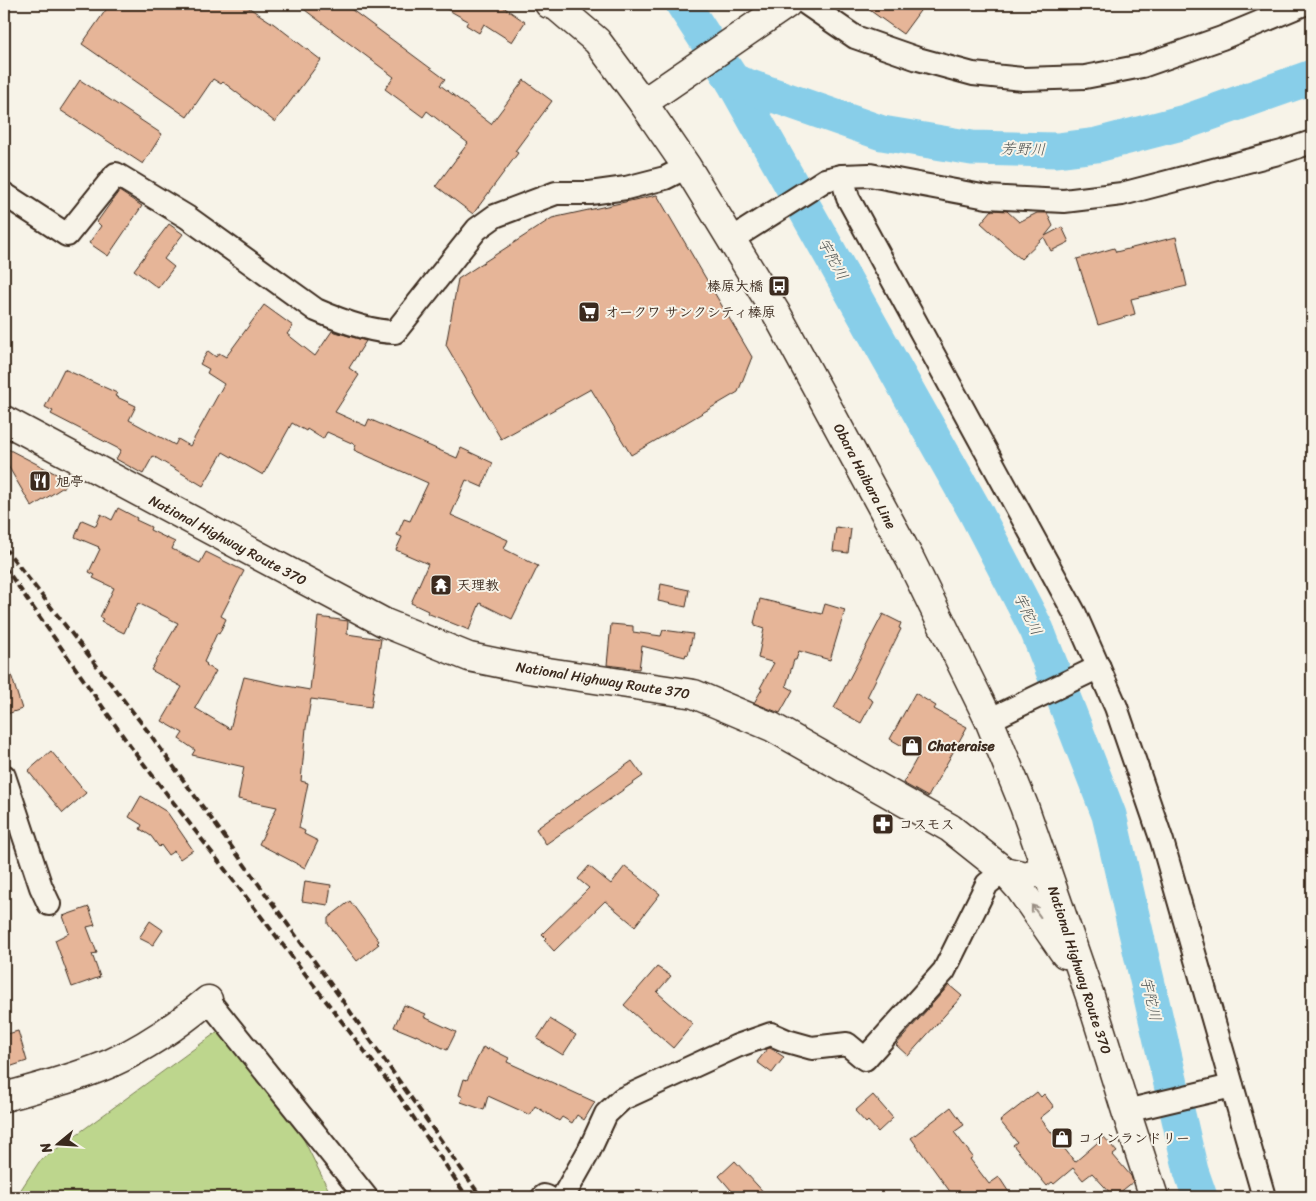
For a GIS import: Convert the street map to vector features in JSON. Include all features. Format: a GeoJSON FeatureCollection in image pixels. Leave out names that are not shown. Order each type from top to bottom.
{"type":"FeatureCollection","features":[{"type":"Feature","properties":{"kind":"main road","name":"Obara Haibara Line"},"geometry":{"type":"LineString","coordinates":[[550,4],[556,6],[597,41],[653,96],[687,167],[778,316],[910,559],[989,720],[1024,806],[1046,869]]}},
{"type":"Feature","properties":{"kind":"main road"},"geometry":{"type":"LineString","coordinates":[[653,96],[793,5]]}},
{"type":"Feature","properties":{"kind":"main road","name":"National Highway Route 370"},"geometry":{"type":"LineString","coordinates":[[4,420],[385,623],[469,657],[528,669],[694,694],[772,727],[950,828],[1004,870],[1026,876],[1046,869],[1090,996],[1133,1109],[1154,1197]]}},
{"type":"Feature","properties":{"kind":"main road"},"geometry":{"type":"LineString","coordinates":[[1004,870],[1056,939],[1090,996]]}},
{"type":"Feature","properties":{"kind":"main road"},"geometry":{"type":"LineString","coordinates":[[4,1097],[109,1064],[144,1046],[186,1019],[208,1000]]}},
{"type":"Feature","properties":{"kind":"street"},"geometry":{"type":"LineString","coordinates":[[793,5],[855,37],[918,59],[973,74],[1023,79],[1084,77],[1142,66],[1222,38],[1304,4]]}},
{"type":"Feature","properties":{"kind":"street"},"geometry":{"type":"LineString","coordinates":[[732,239],[833,178],[870,175],[987,197],[1064,201],[1122,194],[1282,152],[1312,142]]}},
{"type":"Feature","properties":{"kind":"street"},"geometry":{"type":"LineString","coordinates":[[4,194],[67,235],[116,174],[187,217],[316,310],[332,318],[383,332],[395,332],[477,229],[495,216],[556,193],[590,193],[626,188],[665,178],[687,167]]}},
{"type":"Feature","properties":{"kind":"street"},"geometry":{"type":"LineString","coordinates":[[833,178],[848,198],[1075,614],[1096,668],[1116,707],[1162,841],[1229,1087],[1264,1197]]}},
{"type":"Feature","properties":{"kind":"street"},"geometry":{"type":"LineString","coordinates":[[989,720],[1096,668]]}},
{"type":"Feature","properties":{"kind":"street"},"geometry":{"type":"LineString","coordinates":[[4,776],[49,904]]}},
{"type":"Feature","properties":{"kind":"street"},"geometry":{"type":"LineString","coordinates":[[563,1197],[606,1114],[622,1099],[728,1050],[771,1034],[812,1048],[847,1044],[865,1059],[944,971],[987,884],[1004,870]]}},
{"type":"Feature","properties":{"kind":"street"},"geometry":{"type":"LineString","coordinates":[[208,1000],[366,1197]]}},
{"type":"Feature","properties":{"kind":"street"},"geometry":{"type":"LineString","coordinates":[[1133,1109],[1229,1087]]}},
{"type":"Feature","properties":{"kind":"green space"},"geometry":{"type":"Polygon","coordinates":[[[217,1032],[251,1067],[300,1132],[332,1197],[16,1197],[39,1162],[217,1032]]]}},
{"type":"Feature","properties":{"kind":"building"},"geometry":{"type":"Polygon","coordinates":[[[110,4],[243,4],[274,24],[321,60],[275,122],[223,82],[221,84],[213,79],[187,117],[82,44],[110,4]]]}},
{"type":"Feature","properties":{"kind":"building"},"geometry":{"type":"Polygon","coordinates":[[[297,4],[344,4],[445,79],[440,85],[491,124],[524,80],[552,101],[515,151],[518,153],[473,214],[436,186],[468,143],[427,111],[423,117],[385,89],[394,77],[297,4]]]}},
{"type":"Feature","properties":{"kind":"building"},"geometry":{"type":"Polygon","coordinates":[[[438,4],[499,4],[525,22],[512,42],[484,24],[479,33],[466,25],[468,21],[438,4]]]}},
{"type":"Feature","properties":{"kind":"building"},"geometry":{"type":"Polygon","coordinates":[[[861,4],[925,4],[903,34],[861,4]]]}},
{"type":"Feature","properties":{"kind":"building"},"geometry":{"type":"Polygon","coordinates":[[[80,80],[162,134],[143,164],[60,110],[80,80]]]}},
{"type":"Feature","properties":{"kind":"building"},"geometry":{"type":"Polygon","coordinates":[[[119,191],[142,206],[108,256],[89,243],[101,226],[97,222],[119,191]]]}},
{"type":"Feature","properties":{"kind":"building","name":"オークワ サンクシティ榛原"},"geometry":{"type":"Polygon","coordinates":[[[657,195],[752,357],[738,392],[631,455],[591,389],[501,439],[446,345],[458,279],[552,218],[657,195]]]}},
{"type":"Feature","properties":{"kind":"building"},"geometry":{"type":"Polygon","coordinates":[[[992,210],[1007,211],[1019,222],[1037,213],[1047,213],[1053,226],[1045,236],[1062,227],[1069,242],[1051,251],[1044,237],[1021,259],[981,223],[992,210]]]}},
{"type":"Feature","properties":{"kind":"building"},"geometry":{"type":"Polygon","coordinates":[[[169,224],[183,234],[164,259],[174,267],[158,288],[134,270],[169,224]]]}},
{"type":"Feature","properties":{"kind":"building"},"geometry":{"type":"Polygon","coordinates":[[[1176,237],[1187,286],[1131,299],[1135,314],[1098,325],[1077,259],[1114,248],[1116,252],[1176,237]]]}},
{"type":"Feature","properties":{"kind":"building"},"geometry":{"type":"Polygon","coordinates":[[[264,305],[293,326],[287,334],[315,356],[332,331],[366,341],[349,368],[359,375],[335,412],[366,426],[369,419],[457,458],[461,448],[493,463],[482,487],[466,480],[451,515],[508,540],[504,549],[538,566],[512,619],[480,603],[469,630],[427,613],[428,611],[411,603],[428,564],[396,550],[402,537],[397,535],[404,519],[410,521],[428,483],[354,450],[356,445],[327,432],[323,439],[307,429],[306,431],[292,423],[263,475],[223,452],[203,486],[153,456],[143,474],[116,459],[121,450],[51,414],[53,411],[45,407],[64,369],[117,393],[115,396],[136,406],[129,420],[175,445],[178,439],[190,446],[224,384],[207,373],[209,369],[200,364],[208,351],[216,357],[219,353],[226,357],[264,305]]]}},
{"type":"Feature","properties":{"kind":"building","name":"旭亭"},"geometry":{"type":"Polygon","coordinates":[[[4,447],[60,476],[65,486],[32,507],[4,459],[4,447]]]}},
{"type":"Feature","properties":{"kind":"building"},"geometry":{"type":"Polygon","coordinates":[[[118,508],[151,527],[150,530],[175,542],[172,549],[200,563],[206,552],[244,571],[221,616],[226,619],[219,634],[217,633],[204,662],[216,671],[195,708],[230,729],[244,677],[310,690],[318,617],[348,621],[347,634],[381,639],[371,707],[311,699],[301,781],[308,783],[299,828],[305,831],[304,834],[318,841],[305,868],[259,844],[277,807],[238,799],[244,767],[192,755],[195,750],[179,739],[183,733],[162,721],[182,687],[151,670],[178,623],[138,603],[124,633],[101,622],[103,619],[100,617],[114,588],[93,578],[95,575],[89,572],[100,549],[99,547],[75,537],[82,520],[96,526],[101,514],[112,520],[118,508]]]}},
{"type":"Feature","properties":{"kind":"building"},"geometry":{"type":"Polygon","coordinates":[[[836,527],[851,529],[848,553],[833,551],[836,527]]]}},
{"type":"Feature","properties":{"kind":"building"},"geometry":{"type":"Polygon","coordinates":[[[661,584],[689,590],[686,607],[658,601],[661,584]]]}},
{"type":"Feature","properties":{"kind":"building"},"geometry":{"type":"Polygon","coordinates":[[[760,599],[822,614],[825,604],[845,610],[830,660],[799,651],[796,660],[794,660],[786,686],[793,690],[780,713],[754,703],[774,663],[758,658],[764,629],[755,626],[754,623],[760,599]]]}},
{"type":"Feature","properties":{"kind":"building"},"geometry":{"type":"Polygon","coordinates":[[[883,614],[901,623],[899,628],[901,629],[867,697],[873,701],[861,723],[834,708],[883,614]]]}},
{"type":"Feature","properties":{"kind":"building"},"geometry":{"type":"Polygon","coordinates":[[[611,624],[633,626],[633,632],[661,636],[663,630],[693,634],[688,655],[686,654],[685,657],[642,646],[639,669],[607,665],[611,624]]]}},
{"type":"Feature","properties":{"kind":"building"},"geometry":{"type":"Polygon","coordinates":[[[4,662],[7,662],[22,709],[4,715],[4,662]]]}},
{"type":"Feature","properties":{"kind":"building"},"geometry":{"type":"Polygon","coordinates":[[[915,693],[936,706],[934,709],[967,727],[928,797],[903,783],[917,758],[909,753],[911,751],[890,739],[915,693]]]}},
{"type":"Feature","properties":{"kind":"building"},"geometry":{"type":"Polygon","coordinates":[[[51,751],[86,793],[63,813],[28,771],[51,751]]]}},
{"type":"Feature","properties":{"kind":"building"},"geometry":{"type":"Polygon","coordinates":[[[632,761],[643,776],[546,844],[536,829],[632,761]]]}},
{"type":"Feature","properties":{"kind":"building"},"geometry":{"type":"Polygon","coordinates":[[[141,796],[167,812],[193,850],[180,859],[174,851],[168,855],[161,845],[159,847],[151,836],[140,829],[142,825],[129,817],[141,796]]]}},
{"type":"Feature","properties":{"kind":"building"},"geometry":{"type":"Polygon","coordinates":[[[589,866],[611,884],[625,866],[660,894],[635,926],[605,901],[554,951],[544,940],[546,938],[542,934],[589,888],[578,879],[589,866]]]}},
{"type":"Feature","properties":{"kind":"building"},"geometry":{"type":"Polygon","coordinates":[[[305,881],[331,885],[328,905],[302,901],[305,881]]]}},
{"type":"Feature","properties":{"kind":"building"},"geometry":{"type":"Polygon","coordinates":[[[350,901],[379,941],[377,943],[379,944],[357,961],[328,924],[328,918],[350,901]]]}},
{"type":"Feature","properties":{"kind":"building"},"geometry":{"type":"Polygon","coordinates":[[[89,907],[95,925],[87,927],[97,953],[92,954],[100,977],[72,987],[55,940],[69,933],[63,916],[89,907]]]}},
{"type":"Feature","properties":{"kind":"building"},"geometry":{"type":"Polygon","coordinates":[[[150,921],[163,930],[153,945],[139,938],[150,921]]]}},
{"type":"Feature","properties":{"kind":"building"},"geometry":{"type":"Polygon","coordinates":[[[657,967],[671,976],[657,992],[693,1024],[673,1048],[624,1005],[657,967]]]}},
{"type":"Feature","properties":{"kind":"building"},"geometry":{"type":"Polygon","coordinates":[[[949,985],[962,996],[908,1056],[896,1045],[949,985]]]}},
{"type":"Feature","properties":{"kind":"building"},"geometry":{"type":"Polygon","coordinates":[[[404,1005],[426,1014],[424,1017],[456,1032],[447,1050],[394,1027],[404,1005]]]}},
{"type":"Feature","properties":{"kind":"building"},"geometry":{"type":"Polygon","coordinates":[[[550,1019],[576,1035],[563,1055],[537,1039],[550,1019]]]}},
{"type":"Feature","properties":{"kind":"building"},"geometry":{"type":"Polygon","coordinates":[[[18,1031],[27,1061],[9,1067],[4,1048],[4,1035],[18,1031]]]}},
{"type":"Feature","properties":{"kind":"building"},"geometry":{"type":"Polygon","coordinates":[[[483,1047],[509,1058],[507,1062],[595,1102],[584,1120],[577,1115],[572,1123],[562,1117],[559,1121],[535,1106],[530,1115],[488,1096],[484,1110],[461,1102],[463,1097],[459,1095],[464,1079],[467,1080],[483,1047]]]}},
{"type":"Feature","properties":{"kind":"building"},"geometry":{"type":"Polygon","coordinates":[[[770,1048],[784,1057],[772,1073],[757,1062],[767,1049],[770,1048]]]}},
{"type":"Feature","properties":{"kind":"building"},"geometry":{"type":"Polygon","coordinates":[[[1037,1092],[1041,1097],[1044,1094],[1054,1107],[1040,1118],[1075,1162],[1104,1137],[1117,1152],[1113,1155],[1131,1176],[1133,1182],[1114,1197],[1092,1173],[1083,1180],[1073,1168],[1054,1184],[1052,1182],[1047,1186],[1013,1145],[1017,1142],[1000,1121],[1037,1092]]]}},
{"type":"Feature","properties":{"kind":"building"},"geometry":{"type":"Polygon","coordinates":[[[873,1095],[893,1118],[878,1132],[855,1111],[873,1095]]]}},
{"type":"Feature","properties":{"kind":"building"},"geometry":{"type":"Polygon","coordinates":[[[951,1107],[964,1125],[954,1132],[973,1157],[970,1159],[989,1184],[999,1177],[1012,1197],[954,1197],[911,1138],[951,1107]]]}},
{"type":"Feature","properties":{"kind":"building"},"geometry":{"type":"Polygon","coordinates":[[[735,1161],[768,1197],[737,1197],[719,1176],[735,1161]]]}},
{"type":"Feature","properties":{"kind":"waterway","name":"宇陀川"},"geometry":{"type":"LineString","coordinates":[[683,4],[733,81],[975,511],[1037,630],[1109,815],[1191,1171],[1200,1197]]}},
{"type":"Feature","properties":{"kind":"waterway","name":"芳野川"},"geometry":{"type":"LineString","coordinates":[[733,81],[882,133],[972,148],[1057,150],[1097,145],[1185,122],[1312,77]]}},
{"type":"Feature","properties":{"kind":"railway"},"geometry":{"type":"LineString","coordinates":[[4,547],[150,734],[325,976],[481,1197]]}},
{"type":"Feature","properties":{"kind":"railway"},"geometry":{"type":"LineString","coordinates":[[4,566],[130,746],[399,1096],[467,1197]]}},
{"type":"Feature","properties":{"kind":"place","name":"榛原大橋"},"geometry":{"type":"Point","coordinates":[779,286]}},
{"type":"Feature","properties":{"kind":"place","name":"オークワ サンクシティ榛原"},"geometry":{"type":"Point","coordinates":[589,312]}},
{"type":"Feature","properties":{"kind":"place","name":"旭亭"},"geometry":{"type":"Point","coordinates":[40,481]}},
{"type":"Feature","properties":{"kind":"place","name":"天理教"},"geometry":{"type":"Point","coordinates":[441,585]}},
{"type":"Feature","properties":{"kind":"place","name":"Chateraise"},"geometry":{"type":"Point","coordinates":[912,746]}},
{"type":"Feature","properties":{"kind":"place","name":"コスモス"},"geometry":{"type":"Point","coordinates":[883,824]}},
{"type":"Feature","properties":{"kind":"place","name":"コインランドリー"},"geometry":{"type":"Point","coordinates":[1062,1138]}}]}
